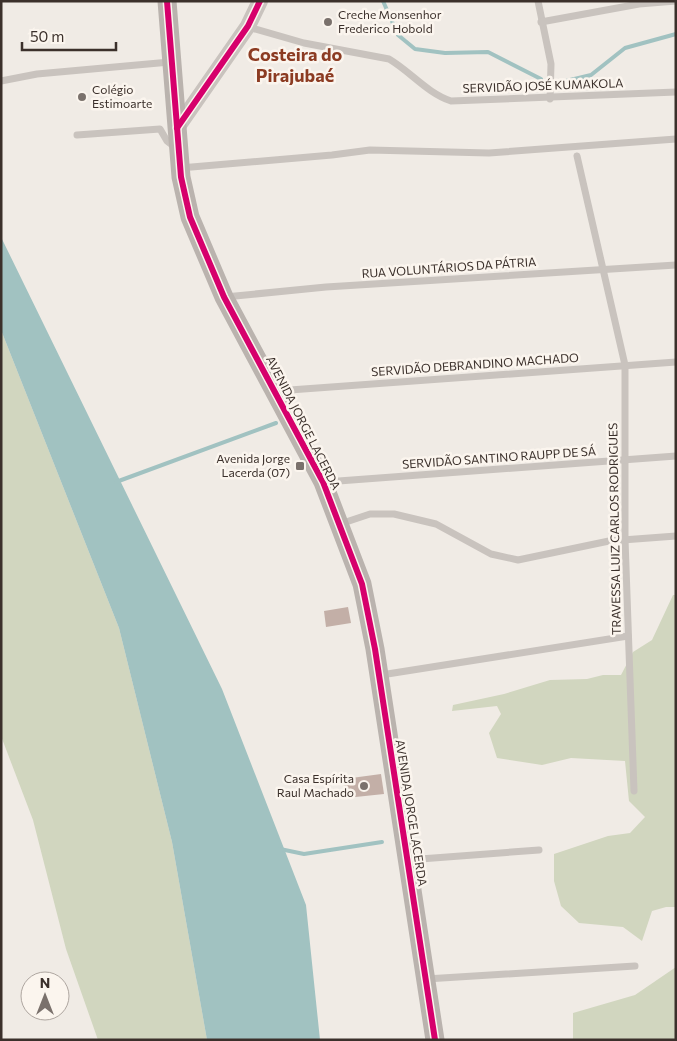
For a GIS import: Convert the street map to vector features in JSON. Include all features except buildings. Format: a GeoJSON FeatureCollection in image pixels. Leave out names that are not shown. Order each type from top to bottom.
{"type":"FeatureCollection","features":[{"type":"Feature","properties":{"kind":"main road","name":"AVENIDA JORGE LACERDA"},"geometry":{"type":"LineString","coordinates":[[167,1],[180,168],[190,217],[224,297],[323,482],[362,584],[379,675],[435,1040]]}},
{"type":"Feature","properties":{"kind":"street"},"geometry":{"type":"LineString","coordinates":[[177,128],[248,26],[260,1]]}},
{"type":"Feature","properties":{"kind":"lane"},"geometry":{"type":"LineString","coordinates":[[538,1],[551,64],[550,99]]}},
{"type":"Feature","properties":{"kind":"lane"},"geometry":{"type":"LineString","coordinates":[[541,22],[639,4],[676,1]]}},
{"type":"Feature","properties":{"kind":"lane","name":"SERVIDÃO JOSÉ KUMAKOLA"},"geometry":{"type":"LineString","coordinates":[[248,26],[304,43],[389,59],[401,66],[434,94],[451,101],[550,99],[676,92]]}},
{"type":"Feature","properties":{"kind":"lane"},"geometry":{"type":"LineString","coordinates":[[1,81],[37,74],[172,62]]}},
{"type":"Feature","properties":{"kind":"lane"},"geometry":{"type":"LineString","coordinates":[[77,135],[160,129],[167,141],[179,149]]}},
{"type":"Feature","properties":{"kind":"lane"},"geometry":{"type":"LineString","coordinates":[[180,168],[370,150],[489,153],[676,139]]}},
{"type":"Feature","properties":{"kind":"lane","name":"TRAVESSA LUIZ CARLOS RODRIGUES"},"geometry":{"type":"LineString","coordinates":[[577,156],[625,365],[625,539],[634,791]]}},
{"type":"Feature","properties":{"kind":"lane","name":"RUA VOLUNTÁRIOS DA PÁTRIA"},"geometry":{"type":"LineString","coordinates":[[224,297],[326,287],[676,265]]}},
{"type":"Feature","properties":{"kind":"lane","name":"SERVIDÃO DEBRANDINO MACHADO"},"geometry":{"type":"LineString","coordinates":[[276,392],[676,362]]}},
{"type":"Feature","properties":{"kind":"lane","name":"SERVIDÃO SANTINO RAUPP DE SÁ"},"geometry":{"type":"LineString","coordinates":[[323,482],[676,456]]}},
{"type":"Feature","properties":{"kind":"lane"},"geometry":{"type":"LineString","coordinates":[[340,524],[370,514],[394,514],[436,524],[491,554],[518,560],[625,539],[676,536]]}},
{"type":"Feature","properties":{"kind":"lane"},"geometry":{"type":"LineString","coordinates":[[379,675],[628,636]]}},
{"type":"Feature","properties":{"kind":"lane"},"geometry":{"type":"LineString","coordinates":[[407,860],[539,850]]}},
{"type":"Feature","properties":{"kind":"lane"},"geometry":{"type":"LineString","coordinates":[[426,979],[635,966]]}},
{"type":"Feature","properties":{"kind":"green space"},"geometry":{"type":"Polygon","coordinates":[[[1,330],[119,628],[172,842],[207,1040],[98,1040],[66,949],[33,820],[1,736],[1,330]]]}},
{"type":"Feature","properties":{"kind":"green space"},"geometry":{"type":"Polygon","coordinates":[[[673,595],[676,595],[676,907],[666,907],[652,911],[642,941],[623,927],[579,923],[561,906],[554,881],[554,854],[608,836],[630,833],[645,817],[629,801],[625,761],[571,758],[542,765],[497,758],[489,733],[501,714],[497,706],[452,711],[453,705],[504,694],[550,680],[587,679],[603,675],[621,675],[633,652],[652,640],[673,595]]]}},
{"type":"Feature","properties":{"kind":"green space"},"geometry":{"type":"Polygon","coordinates":[[[676,967],[676,1040],[573,1040],[573,1013],[635,995],[676,967]]]}},
{"type":"Feature","properties":{"kind":"water"},"geometry":{"type":"Polygon","coordinates":[[[1,237],[222,689],[306,905],[320,1040],[207,1040],[172,842],[119,628],[1,330],[1,237]]]}},
{"type":"Feature","properties":{"kind":"waterway"},"geometry":{"type":"LineString","coordinates":[[383,1],[398,35],[415,49],[445,53],[488,52],[541,79]]}},
{"type":"Feature","properties":{"kind":"waterway"},"geometry":{"type":"LineString","coordinates":[[566,81],[591,75],[625,48],[676,34]]}},
{"type":"Feature","properties":{"kind":"waterway"},"geometry":{"type":"LineString","coordinates":[[116,482],[276,423]]}},
{"type":"Feature","properties":{"kind":"waterway"},"geometry":{"type":"LineString","coordinates":[[280,849],[304,854],[382,842]]}},
{"type":"Feature","properties":{"kind":"cycle path"},"geometry":{"type":"LineString","coordinates":[[167,1],[181,177],[190,217],[224,297],[323,482],[362,584],[375,649],[435,1040]]}},
{"type":"Feature","properties":{"kind":"cycle path"},"geometry":{"type":"LineString","coordinates":[[177,128],[248,26],[260,1]]}},
{"type":"Feature","properties":{"kind":"place","name":"Creche Monsenhor Frederico Hobold"},"geometry":{"type":"Point","coordinates":[328,22]}},
{"type":"Feature","properties":{"kind":"place","name":"Colégio Estimoarte"},"geometry":{"type":"Point","coordinates":[82,97]}},
{"type":"Feature","properties":{"kind":"place","name":"Avenida Jorge Lacerda (07)"},"geometry":{"type":"Point","coordinates":[300,466]}},
{"type":"Feature","properties":{"kind":"place","name":"Casa Espírita Raul Machado"},"geometry":{"type":"Point","coordinates":[364,786]}},
{"type":"Feature","properties":{"kind":"district","name":"Costeira do Pirajubaé"},"geometry":{"type":"Point","coordinates":[295,65]}}]}
